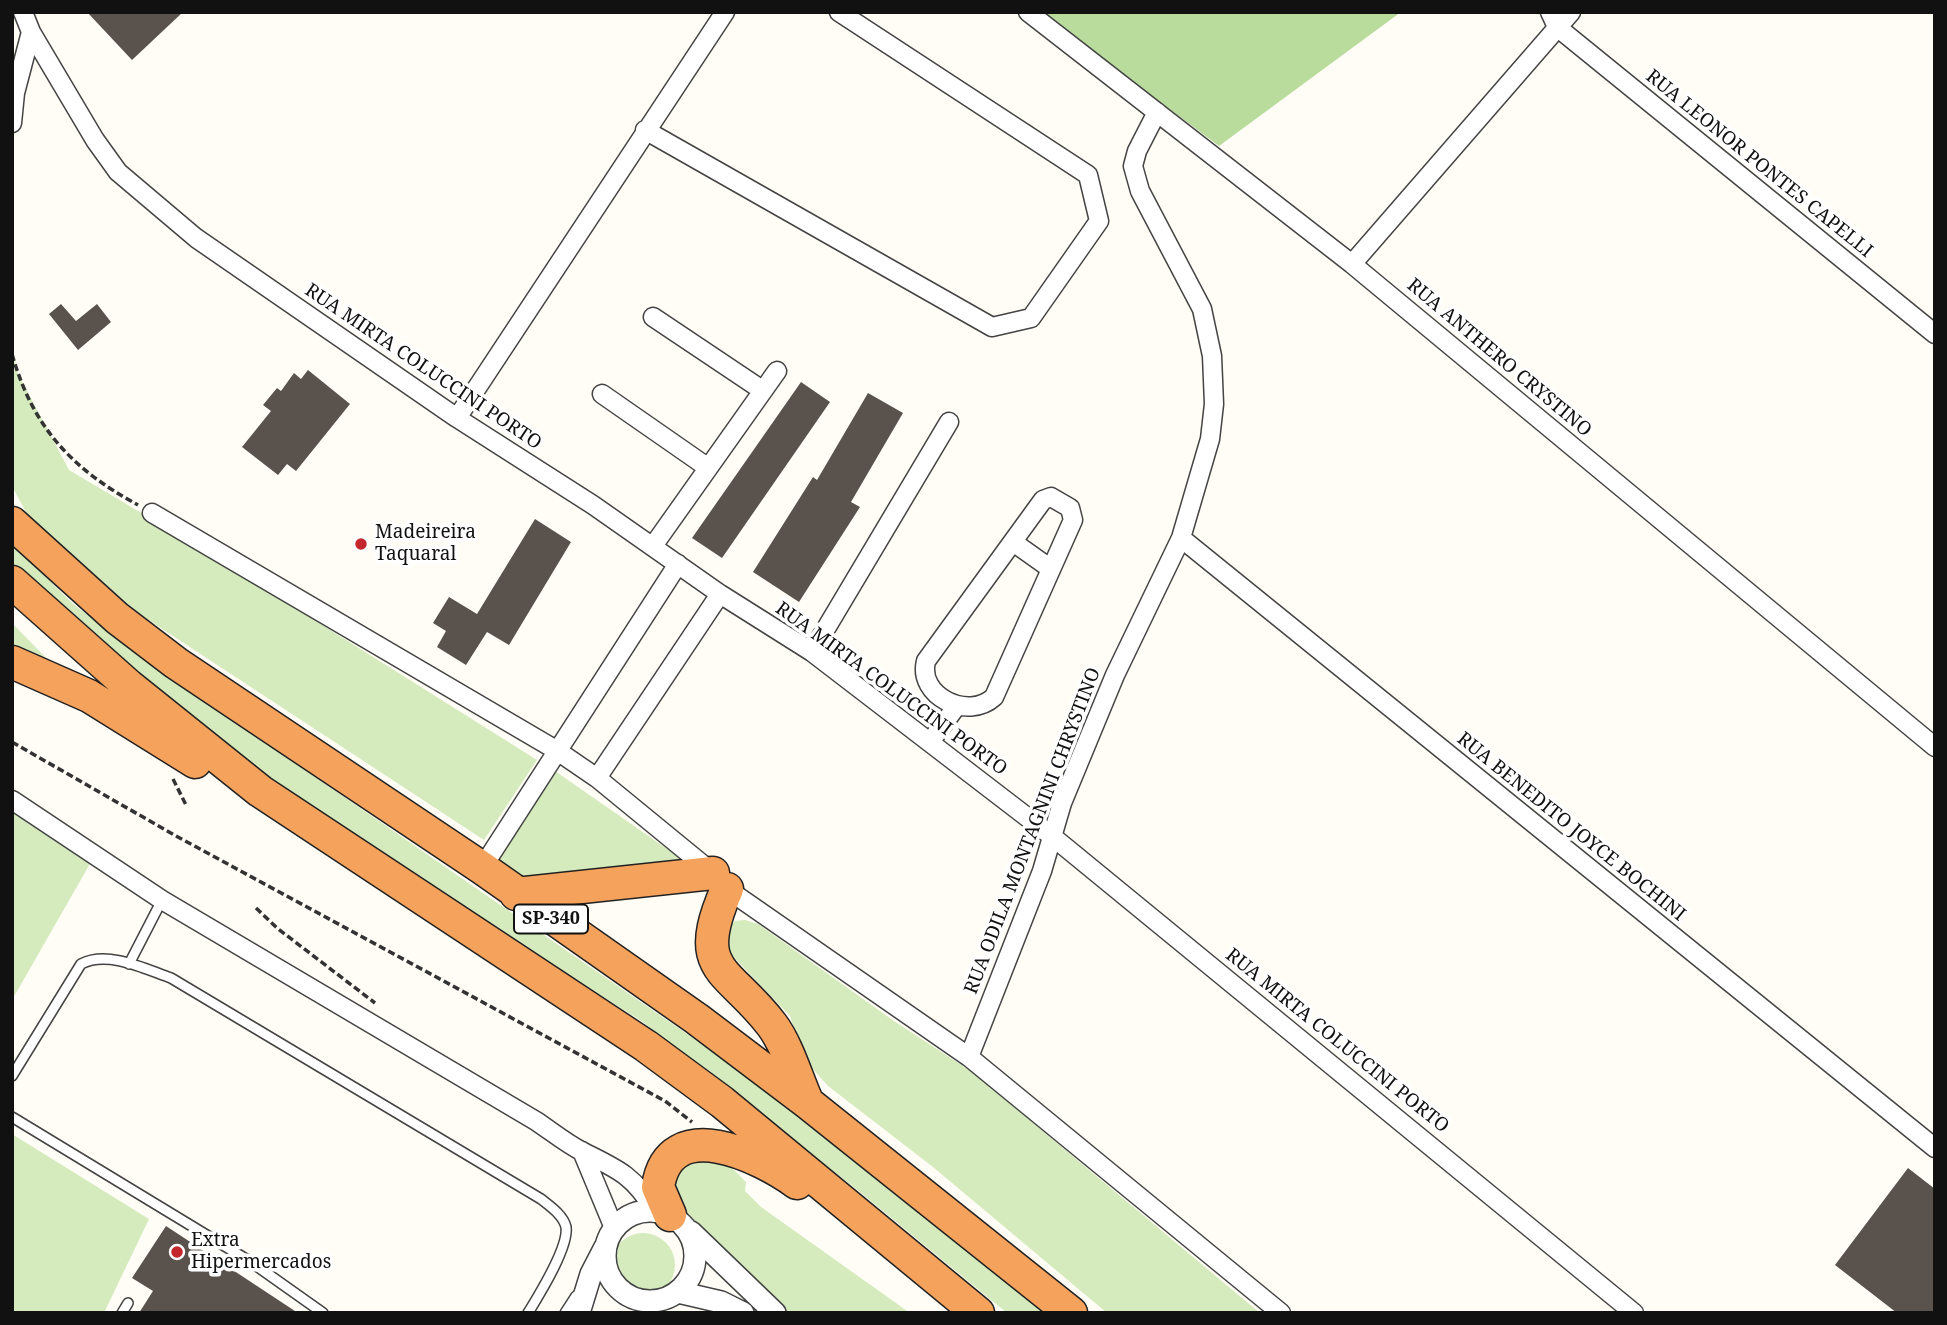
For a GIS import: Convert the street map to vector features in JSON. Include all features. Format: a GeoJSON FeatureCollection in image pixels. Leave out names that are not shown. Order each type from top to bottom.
{"type":"FeatureCollection","features":[{"type":"Feature","properties":{"kind":"highway","name":"SP-340"},"geometry":{"type":"LineString","coordinates":[[16,522],[117,618],[176,663],[482,868],[696,1019],[808,1103],[1071,1313]]}},
{"type":"Feature","properties":{"kind":"highway","name":"SP-340"},"geometry":{"type":"LineString","coordinates":[[12,582],[182,730],[260,791],[657,1054],[722,1102],[978,1313]]}},
{"type":"Feature","properties":{"kind":"highway"},"geometry":{"type":"LineString","coordinates":[[12,662],[89,696],[308,832],[359,858]]}},
{"type":"Feature","properties":{"kind":"highway"},"geometry":{"type":"LineString","coordinates":[[516,894],[720,881],[711,948],[720,970],[774,1027],[808,1103]]}},
{"type":"Feature","properties":{"kind":"highway"},"geometry":{"type":"LineString","coordinates":[[669,1217],[658,1187],[666,1163],[684,1150],[702,1144],[721,1144],[791,1179],[968,1313]]}},
{"type":"Feature","properties":{"kind":"street","name":"RUA MIRTA COLUCCINI PORTO"},"geometry":{"type":"LineString","coordinates":[[23,12],[31,32],[95,140],[127,180],[196,238],[457,418],[653,546],[720,594],[812,652],[1053,837],[1634,1313]]}},
{"type":"Feature","properties":{"kind":"street"},"geometry":{"type":"LineString","coordinates":[[457,418],[724,12]]}},
{"type":"Feature","properties":{"kind":"street"},"geometry":{"type":"LineString","coordinates":[[645,130],[992,327],[1031,318],[1099,221],[1088,175],[839,12]]}},
{"type":"Feature","properties":{"kind":"street","name":"RUA ANTHERO CRYSTINO"},"geometry":{"type":"LineString","coordinates":[[1028,12],[1352,264],[1935,747]]}},
{"type":"Feature","properties":{"kind":"street"},"geometry":{"type":"LineString","coordinates":[[1352,264],[1553,19],[1571,12]]}},
{"type":"Feature","properties":{"kind":"street","name":"RUA LEONOR PONTES CAPELLI"},"geometry":{"type":"LineString","coordinates":[[1553,19],[1935,334]]}},
{"type":"Feature","properties":{"kind":"street"},"geometry":{"type":"LineString","coordinates":[[12,123],[15,93],[31,32]]}},
{"type":"Feature","properties":{"kind":"street","name":"RUA ODILA MONTAGNINI CHRYSTINO"},"geometry":{"type":"LineString","coordinates":[[969,1057],[1053,837],[1062,803],[1115,675],[1181,538],[1210,439],[1214,404],[1213,356],[1202,309],[1135,179],[1133,166],[1137,151],[1157,112]]}},
{"type":"Feature","properties":{"kind":"street"},"geometry":{"type":"LineString","coordinates":[[653,317],[762,390]]}},
{"type":"Feature","properties":{"kind":"street"},"geometry":{"type":"LineString","coordinates":[[653,546],[777,371]]}},
{"type":"Feature","properties":{"kind":"street"},"geometry":{"type":"LineString","coordinates":[[602,394],[707,467]]}},
{"type":"Feature","properties":{"kind":"street"},"geometry":{"type":"LineString","coordinates":[[812,652],[949,422]]}},
{"type":"Feature","properties":{"kind":"street"},"geometry":{"type":"LineString","coordinates":[[1059,499],[1070,508],[1073,520],[1051,569],[994,697],[976,708],[956,707],[928,685],[924,670],[926,660],[1043,500],[1059,499]]}},
{"type":"Feature","properties":{"kind":"street"},"geometry":{"type":"LineString","coordinates":[[152,513],[556,750],[597,778],[720,881],[969,1057],[1281,1313]]}},
{"type":"Feature","properties":{"kind":"street","name":"RUA BENEDITO JOYCE BOCHINI"},"geometry":{"type":"LineString","coordinates":[[1181,538],[1935,1148]]}},
{"type":"Feature","properties":{"kind":"street"},"geometry":{"type":"LineString","coordinates":[[1013,542],[1051,569]]}},
{"type":"Feature","properties":{"kind":"street"},"geometry":{"type":"LineString","coordinates":[[482,868],[678,564]]}},
{"type":"Feature","properties":{"kind":"street"},"geometry":{"type":"LineString","coordinates":[[597,778],[720,594]]}},
{"type":"Feature","properties":{"kind":"street"},"geometry":{"type":"LineString","coordinates":[[930,742],[956,707]]}},
{"type":"Feature","properties":{"kind":"street"},"geometry":{"type":"LineString","coordinates":[[12,800],[162,900],[536,1121],[582,1151],[621,1171],[691,1237],[695,1253],[693,1268],[678,1292],[644,1307],[614,1283],[605,1256],[611,1235],[582,1151]]}},
{"type":"Feature","properties":{"kind":"street"},"geometry":{"type":"LineString","coordinates":[[579,1313],[591,1274],[611,1235],[626,1218],[669,1217],[775,1313]]}},
{"type":"Feature","properties":{"kind":"street"},"geometry":{"type":"LineString","coordinates":[[678,1292],[721,1302],[743,1313]]}},
{"type":"Feature","properties":{"kind":"lane"},"geometry":{"type":"LineString","coordinates":[[128,964],[162,900]]}},
{"type":"Feature","properties":{"kind":"lane"},"geometry":{"type":"LineString","coordinates":[[12,1076],[81,964],[102,959],[171,978],[557,1211],[566,1225],[566,1241],[528,1313]]}},
{"type":"Feature","properties":{"kind":"lane"},"geometry":{"type":"LineString","coordinates":[[12,1117],[251,1262],[323,1313]]}},
{"type":"Feature","properties":{"kind":"lane"},"geometry":{"type":"LineString","coordinates":[[565,1313],[591,1274]]}},
{"type":"Feature","properties":{"kind":"lane"},"geometry":{"type":"LineString","coordinates":[[122,1313],[128,1303]]}},
{"type":"Feature","properties":{"kind":"path"},"geometry":{"type":"LineString","coordinates":[[12,354],[18,374],[53,442],[99,484],[152,513]]}},
{"type":"Feature","properties":{"kind":"path"},"geometry":{"type":"LineString","coordinates":[[12,742],[176,836],[665,1101],[721,1144]]}},
{"type":"Feature","properties":{"kind":"path"},"geometry":{"type":"LineString","coordinates":[[256,908],[276,928],[385,1011]]}},
{"type":"Feature","properties":{"kind":"green space"},"geometry":{"type":"Polygon","coordinates":[[[1040,12],[1401,12],[1219,146],[1040,12]]]}},
{"type":"Feature","properties":{"kind":"green space"},"geometry":{"type":"Polygon","coordinates":[[[12,349],[18,374],[69,470],[187,540],[537,760],[484,840],[138,613],[27,514],[12,486],[12,349]]]}},
{"type":"Feature","properties":{"kind":"green space"},"geometry":{"type":"Polygon","coordinates":[[[12,543],[71,602],[130,649],[758,1083],[1046,1313],[1007,1313],[855,1188],[643,1022],[282,793],[12,569],[12,543]]]}},
{"type":"Feature","properties":{"kind":"green space"},"geometry":{"type":"Polygon","coordinates":[[[12,623],[56,668],[12,654],[12,623]]]}},
{"type":"Feature","properties":{"kind":"green space"},"geometry":{"type":"Polygon","coordinates":[[[555,771],[683,860],[527,883],[492,865],[555,771]]]}},
{"type":"Feature","properties":{"kind":"green space"},"geometry":{"type":"Polygon","coordinates":[[[12,804],[95,855],[12,1000],[12,804]]]}},
{"type":"Feature","properties":{"kind":"green space"},"geometry":{"type":"Polygon","coordinates":[[[745,920],[758,924],[894,1021],[972,1072],[1260,1313],[1107,1313],[933,1167],[828,1086],[804,1059],[790,1016],[727,950],[729,927],[735,921],[745,920]]]}},
{"type":"Feature","properties":{"kind":"green space"},"geometry":{"type":"Polygon","coordinates":[[[12,1134],[149,1219],[104,1313],[12,1313],[12,1134]]]}},
{"type":"Feature","properties":{"kind":"green space"},"geometry":{"type":"Polygon","coordinates":[[[719,1155],[746,1182],[745,1191],[761,1207],[910,1313],[789,1313],[669,1205],[677,1162],[719,1155]]]}},
{"type":"Feature","properties":{"kind":"green space"},"geometry":{"type":"Polygon","coordinates":[[[643,1233],[661,1239],[669,1247],[675,1265],[669,1283],[661,1291],[643,1297],[625,1291],[617,1283],[611,1265],[617,1247],[625,1239],[643,1233]]]}},
{"type":"Feature","properties":{"kind":"building"},"geometry":{"type":"Polygon","coordinates":[[[87,12],[183,12],[132,60],[87,12]]]}},
{"type":"Feature","properties":{"kind":"building"},"geometry":{"type":"Polygon","coordinates":[[[61,304],[76,321],[97,304],[111,322],[78,350],[49,314],[61,304]]]}},
{"type":"Feature","properties":{"kind":"building"},"geometry":{"type":"Polygon","coordinates":[[[308,370],[350,404],[296,471],[287,464],[278,475],[242,447],[271,411],[263,405],[277,388],[281,391],[294,373],[301,379],[308,370]]]}},
{"type":"Feature","properties":{"kind":"building"},"geometry":{"type":"Polygon","coordinates":[[[801,382],[830,402],[722,558],[692,538],[801,382]]]}},
{"type":"Feature","properties":{"kind":"building"},"geometry":{"type":"Polygon","coordinates":[[[868,393],[903,413],[851,502],[860,507],[799,602],[753,572],[813,477],[817,480],[868,393]]]}},
{"type":"Feature","properties":{"kind":"building"},"geometry":{"type":"Polygon","coordinates":[[[535,519],[571,542],[509,645],[487,632],[466,665],[437,647],[446,631],[433,623],[449,597],[477,614],[535,519]]]}},
{"type":"Feature","properties":{"kind":"building"},"geometry":{"type":"Polygon","coordinates":[[[1908,1168],[1935,1189],[1935,1313],[1897,1313],[1835,1265],[1908,1168]]]}},
{"type":"Feature","properties":{"kind":"building","name":"Extra Hipermercados"},"geometry":{"type":"Polygon","coordinates":[[[166,1226],[298,1313],[139,1313],[153,1291],[132,1278],[166,1226]]]}},
{"type":"Feature","properties":{"kind":"place","name":"Madeireira Taquaral"},"geometry":{"type":"Point","coordinates":[361,544]}},
{"type":"Feature","properties":{"kind":"place","name":"Extra Hipermercados"},"geometry":{"type":"Point","coordinates":[177,1252]}}]}
